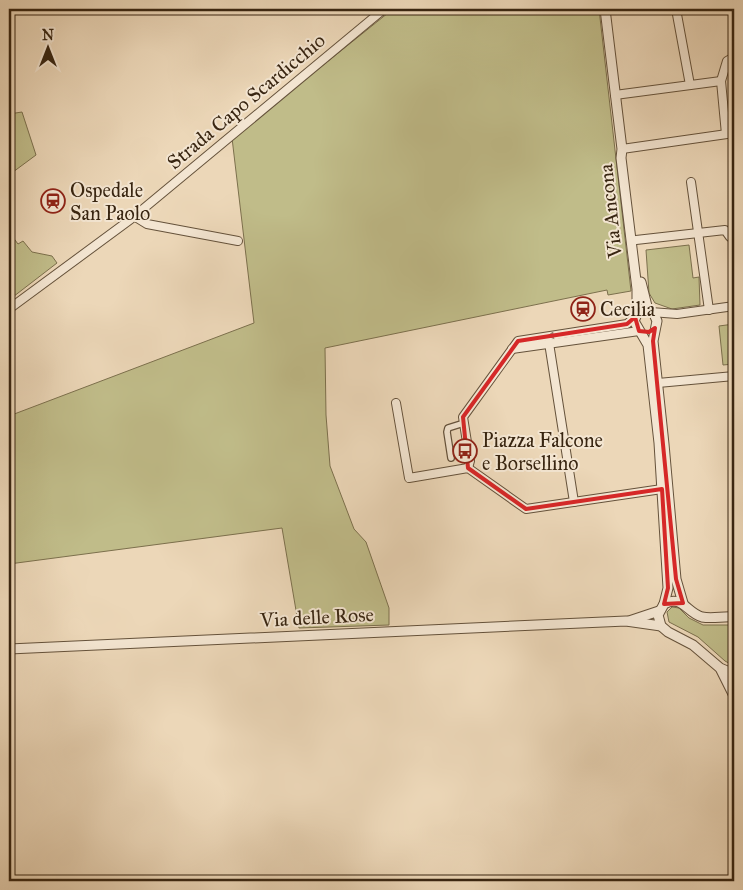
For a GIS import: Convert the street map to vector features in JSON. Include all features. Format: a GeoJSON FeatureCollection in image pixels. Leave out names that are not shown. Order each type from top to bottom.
{"type":"FeatureCollection","features":[{"type":"Feature","properties":{"kind":"street","name":"Strada Capo Scardicchio"},"geometry":{"type":"LineString","coordinates":[[9,309],[134,216],[384,9]]}},
{"type":"Feature","properties":{"kind":"street"},"geometry":{"type":"LineString","coordinates":[[605,9],[622,148],[734,133]]}},
{"type":"Feature","properties":{"kind":"street"},"geometry":{"type":"LineString","coordinates":[[676,9],[690,85]]}},
{"type":"Feature","properties":{"kind":"street"},"geometry":{"type":"LineString","coordinates":[[726,134],[721,81],[727,61],[734,57]]}},
{"type":"Feature","properties":{"kind":"street"},"geometry":{"type":"LineString","coordinates":[[615,95],[721,81]]}},
{"type":"Feature","properties":{"kind":"street","name":"Via Ancona"},"geometry":{"type":"LineString","coordinates":[[622,148],[626,158],[642,289],[650,311]]}},
{"type":"Feature","properties":{"kind":"street","name":"Via Ancona"},"geometry":{"type":"LineString","coordinates":[[622,148],[621,158],[637,289],[636,315]]}},
{"type":"Feature","properties":{"kind":"street"},"geometry":{"type":"LineString","coordinates":[[691,182],[709,310]]}},
{"type":"Feature","properties":{"kind":"street"},"geometry":{"type":"LineString","coordinates":[[134,216],[147,224],[238,241]]}},
{"type":"Feature","properties":{"kind":"street"},"geometry":{"type":"LineString","coordinates":[[636,240],[725,230],[730,237],[734,237]]}},
{"type":"Feature","properties":{"kind":"street"},"geometry":{"type":"LineString","coordinates":[[468,468],[470,461],[463,417],[518,341],[627,324],[636,315],[650,311],[671,314],[734,306]]}},
{"type":"Feature","properties":{"kind":"street"},"geometry":{"type":"LineString","coordinates":[[650,311],[656,317],[652,341],[658,383],[676,579],[683,603],[700,616],[711,618],[733,616]]}},
{"type":"Feature","properties":{"kind":"street"},"geometry":{"type":"LineString","coordinates":[[512,349],[639,330],[649,332],[671,314]]}},
{"type":"Feature","properties":{"kind":"street"},"geometry":{"type":"LineString","coordinates":[[636,315],[635,325],[648,345],[659,443],[668,588],[658,619],[661,626],[694,644],[720,668],[734,674]]}},
{"type":"Feature","properties":{"kind":"street"},"geometry":{"type":"LineString","coordinates":[[549,344],[574,502]]}},
{"type":"Feature","properties":{"kind":"street"},"geometry":{"type":"LineString","coordinates":[[658,383],[734,376]]}},
{"type":"Feature","properties":{"kind":"street"},"geometry":{"type":"LineString","coordinates":[[396,403],[409,478],[468,468],[526,509],[662,489]]}},
{"type":"Feature","properties":{"kind":"street"},"geometry":{"type":"LineString","coordinates":[[451,458],[448,428],[464,423]]}},
{"type":"Feature","properties":{"kind":"street","name":"Via delle Rose"},"geometry":{"type":"LineString","coordinates":[[626,621],[674,600],[683,603]]}},
{"type":"Feature","properties":{"kind":"street","name":"Via delle Rose"},"geometry":{"type":"LineString","coordinates":[[9,649],[626,621],[661,626]]}},
{"type":"Feature","properties":{"kind":"street"},"geometry":{"type":"LineString","coordinates":[[720,668],[734,696]]}},
{"type":"Feature","properties":{"kind":"highlighted area"},"geometry":{"type":"Polygon","coordinates":[[[635,317],[639,331],[649,332],[655,328],[653,341],[676,579],[683,603],[664,604],[668,588],[662,489],[526,509],[468,468],[463,417],[518,341],[627,324],[635,317]]]}},
{"type":"Feature","properties":{"kind":"shaded area"},"geometry":{"type":"Polygon","coordinates":[[[393,9],[599,9],[631,291],[608,295],[607,290],[325,348],[326,415],[330,466],[354,529],[366,542],[389,608],[389,625],[299,628],[282,528],[9,564],[9,416],[254,323],[232,138],[393,9]]]}},
{"type":"Feature","properties":{"kind":"shaded area"},"geometry":{"type":"Polygon","coordinates":[[[22,112],[36,155],[9,175],[9,114],[22,112]]]}},
{"type":"Feature","properties":{"kind":"shaded area"},"geometry":{"type":"Polygon","coordinates":[[[9,232],[18,244],[23,241],[32,252],[52,256],[57,263],[9,300],[9,232]]]}},
{"type":"Feature","properties":{"kind":"shaded area"},"geometry":{"type":"Polygon","coordinates":[[[689,245],[693,278],[699,277],[700,305],[672,309],[655,303],[649,293],[646,250],[689,245]]]}},
{"type":"Feature","properties":{"kind":"shaded area"},"geometry":{"type":"Polygon","coordinates":[[[734,324],[734,364],[723,365],[719,326],[734,324]]]}},
{"type":"Feature","properties":{"kind":"shaded area"},"geometry":{"type":"Polygon","coordinates":[[[672,607],[679,608],[689,618],[703,625],[734,625],[734,666],[725,661],[698,637],[669,622],[667,612],[672,607]]]}},
{"type":"Feature","properties":{"kind":"place","name":"Ospedale San Paolo"},"geometry":{"type":"Point","coordinates":[53,201]}},
{"type":"Feature","properties":{"kind":"place","name":"Cecilia"},"geometry":{"type":"Point","coordinates":[583,309]}},
{"type":"Feature","properties":{"kind":"place","name":"Piazza Falcone e Borsellino"},"geometry":{"type":"Point","coordinates":[465,451]}}]}
